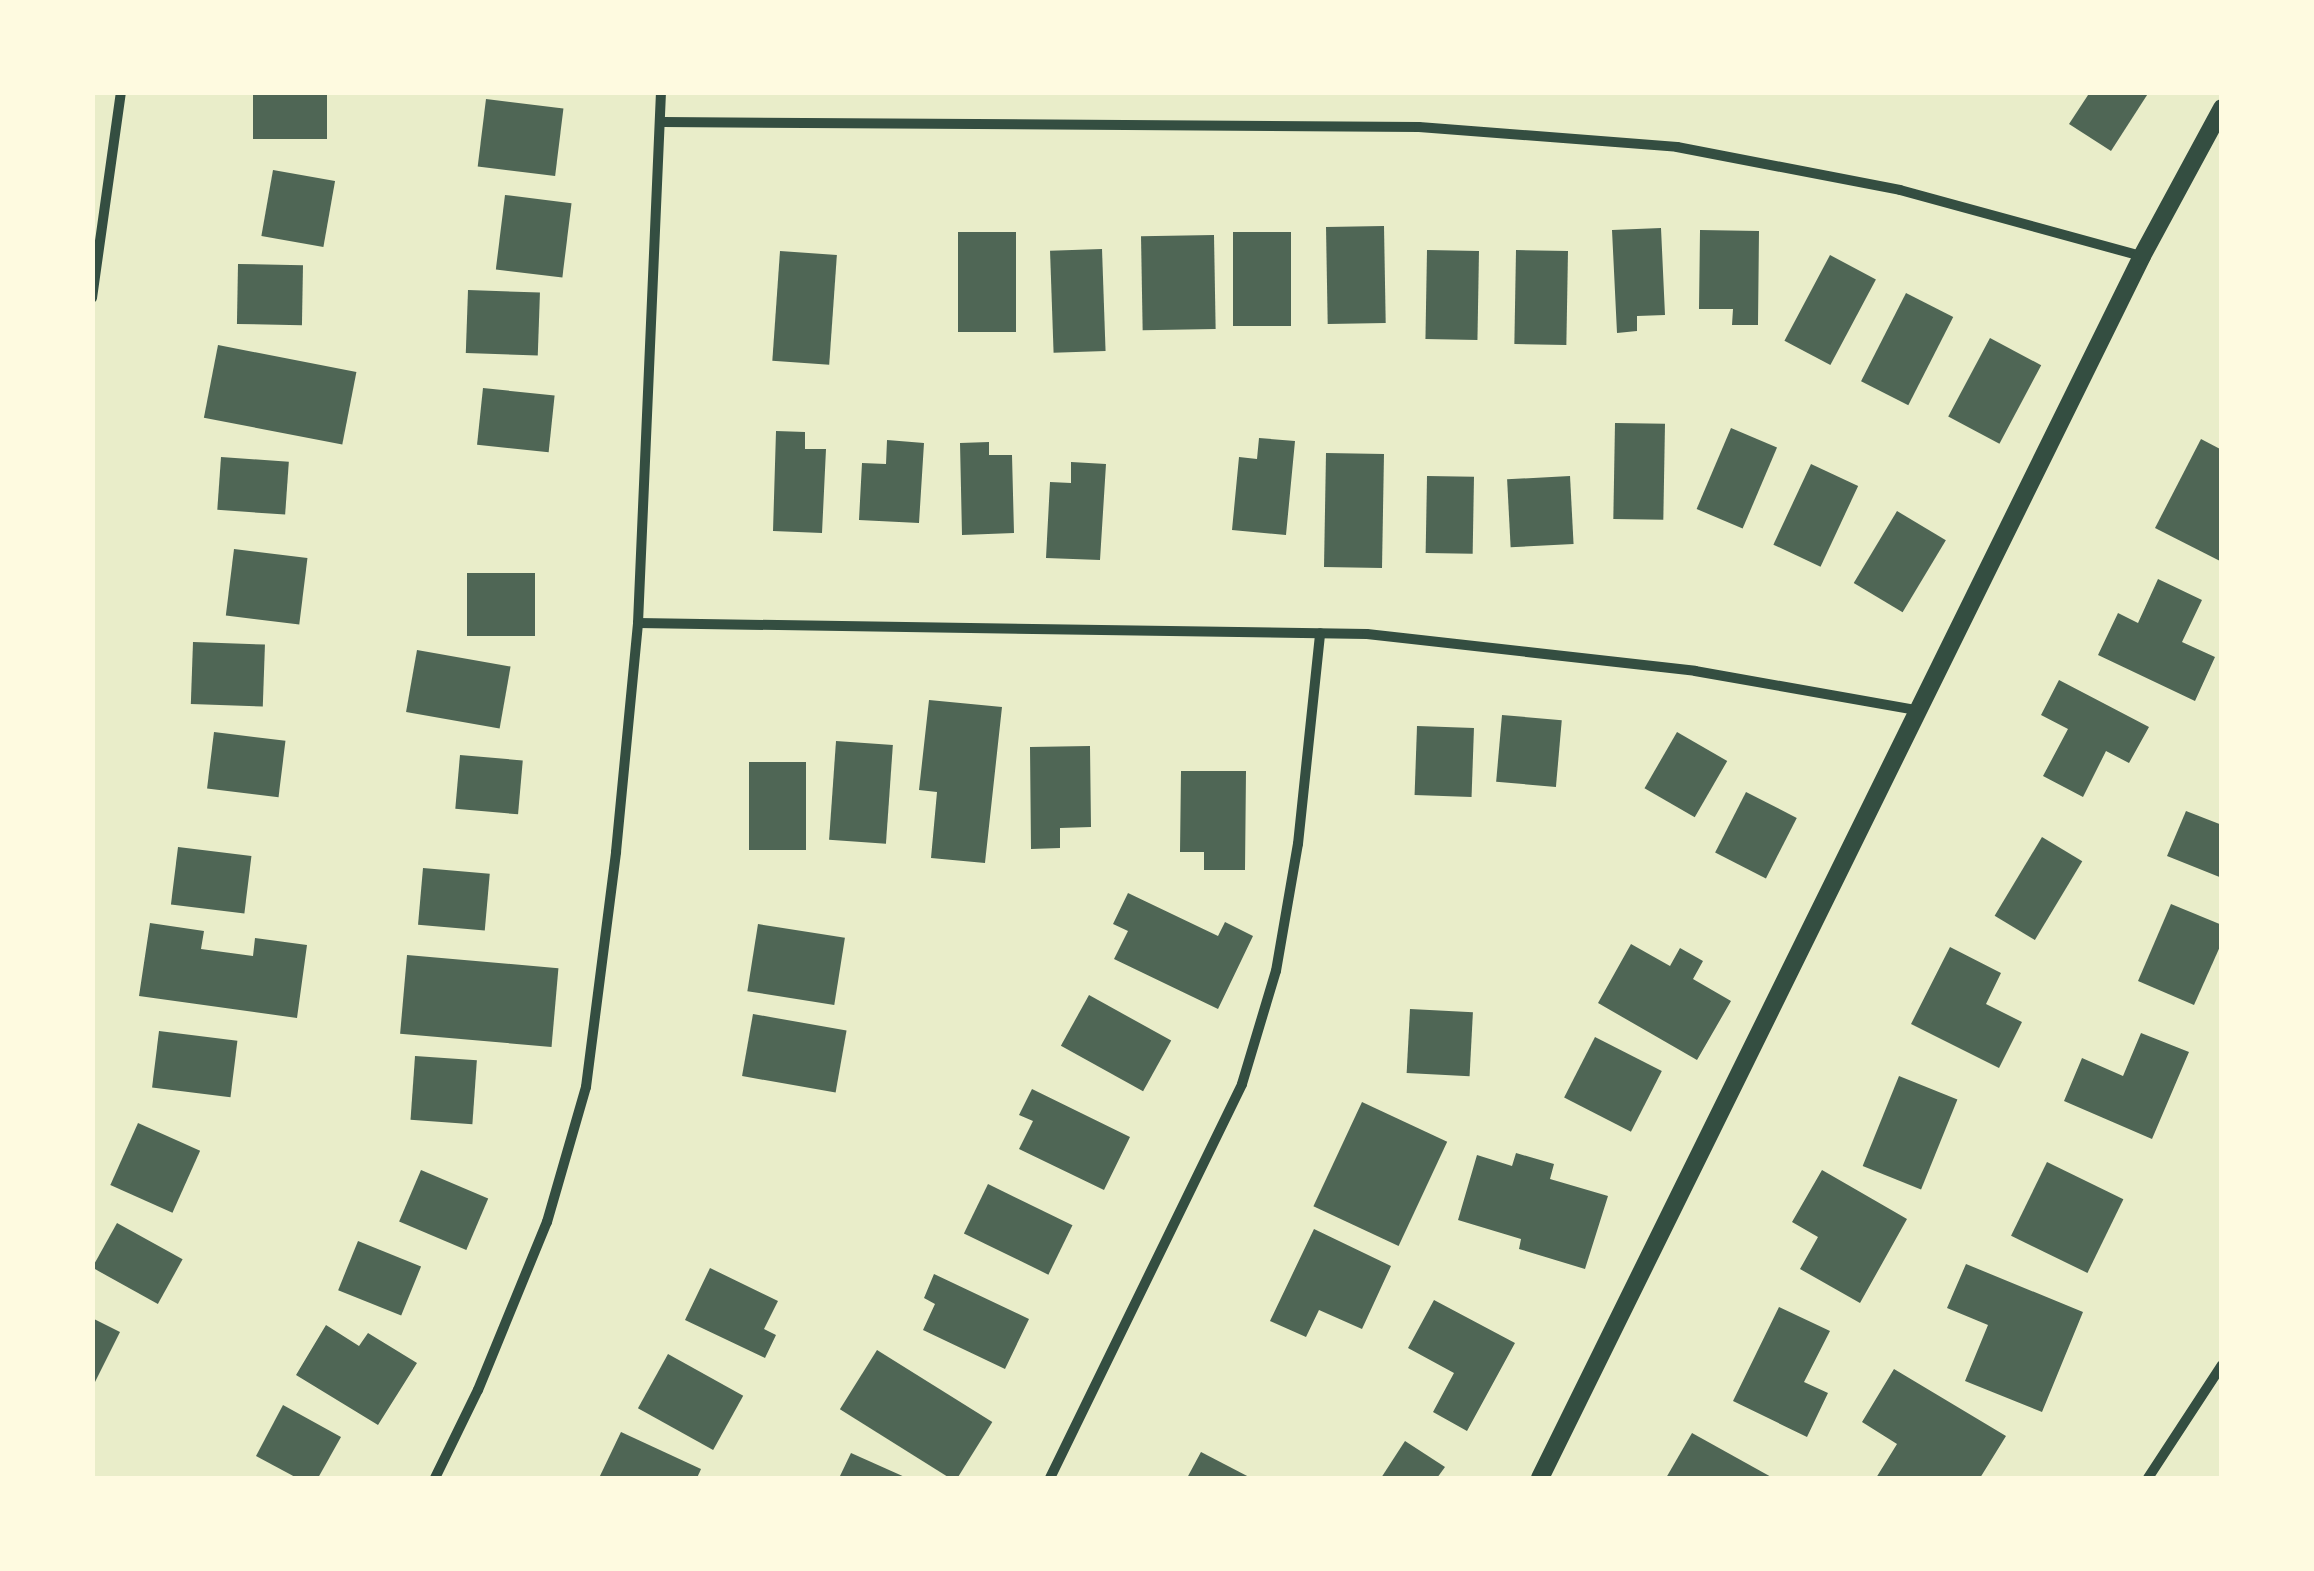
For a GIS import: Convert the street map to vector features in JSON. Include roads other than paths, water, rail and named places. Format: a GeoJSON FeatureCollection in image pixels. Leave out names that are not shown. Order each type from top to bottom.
{"type":"FeatureCollection","features":[{"type":"Feature","properties":{"kind":"street"},"geometry":{"type":"LineString","coordinates":[[92,298],[122,92]]}},
{"type":"Feature","properties":{"kind":"street"},"geometry":{"type":"LineString","coordinates":[[435,1478],[478,1390],[547,1222],[586,1087],[616,852],[638,623],[662,92]]}},
{"type":"Feature","properties":{"kind":"street"},"geometry":{"type":"LineString","coordinates":[[1540,1478],[2142,256],[2222,108]]}},
{"type":"Feature","properties":{"kind":"street"},"geometry":{"type":"LineString","coordinates":[[663,122],[1420,128],[1678,147],[1900,190],[2142,256]]}},
{"type":"Feature","properties":{"kind":"street"},"geometry":{"type":"LineString","coordinates":[[638,623],[1320,633],[1695,672],[1918,710]]}},
{"type":"Feature","properties":{"kind":"street"},"geometry":{"type":"LineString","coordinates":[[1050,1478],[1242,1084],[1276,971],[1298,844],[1320,633]]}},
{"type":"Feature","properties":{"kind":"street"},"geometry":{"type":"LineString","coordinates":[[2148,1478],[2222,1365]]}}]}
